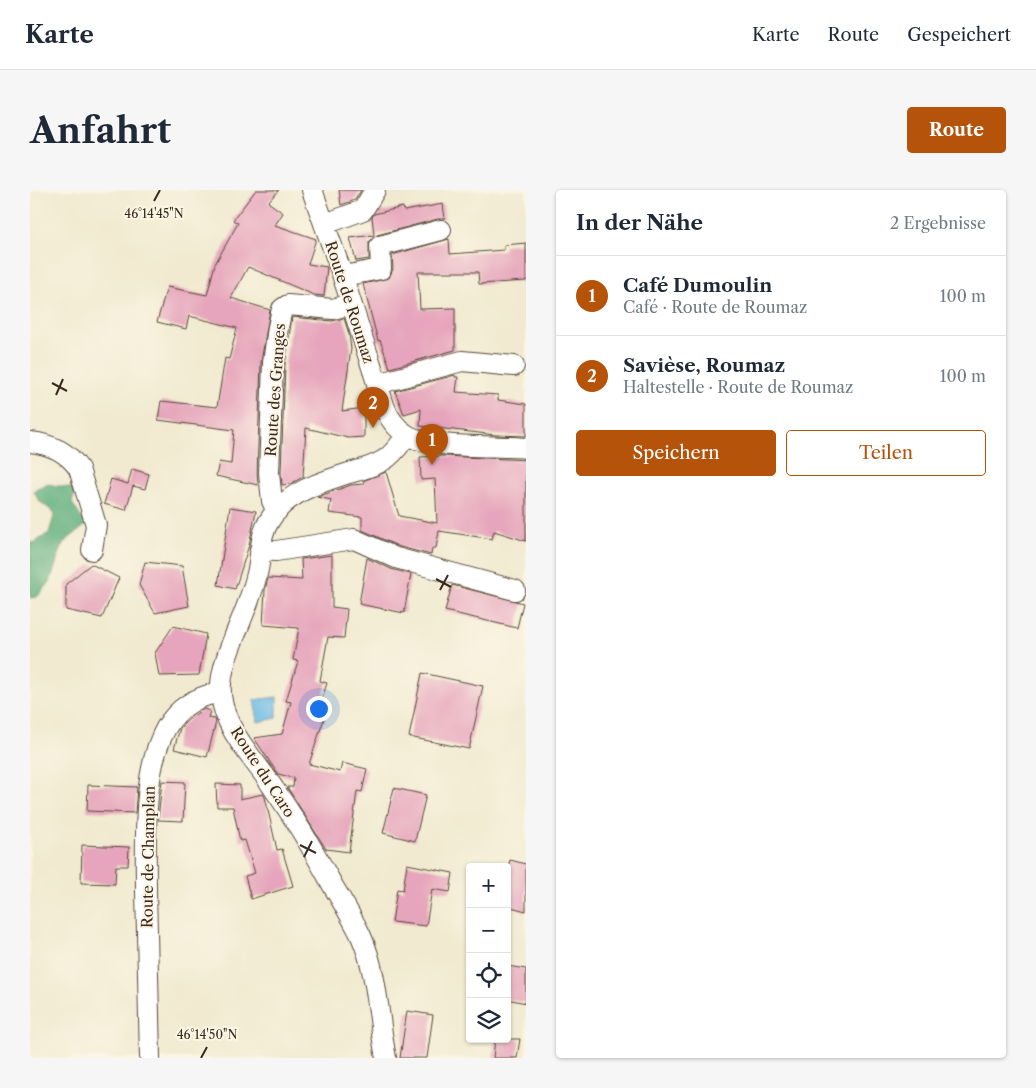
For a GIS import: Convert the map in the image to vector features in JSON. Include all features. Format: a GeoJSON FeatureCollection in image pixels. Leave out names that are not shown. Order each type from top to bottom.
{"type":"FeatureCollection","features":[{"type":"Feature","properties":{"kind":"street","name":"Route de Roumaz"},"geometry":{"type":"LineString","coordinates":[[312,190],[343,276],[386,411],[392,422],[407,435],[418,440],[433,443],[526,448]]}},
{"type":"Feature","properties":{"kind":"street"},"geometry":{"type":"LineString","coordinates":[[324,224],[363,210],[375,190]]}},
{"type":"Feature","properties":{"kind":"street"},"geometry":{"type":"LineString","coordinates":[[343,276],[380,269],[380,246],[441,230]]}},
{"type":"Feature","properties":{"kind":"street","name":"Route des Granges"},"geometry":{"type":"LineString","coordinates":[[277,511],[272,501],[269,473],[274,363],[282,309],[288,305],[333,309],[351,304]]}},
{"type":"Feature","properties":{"kind":"street"},"geometry":{"type":"LineString","coordinates":[[377,384],[462,361],[514,366]]}},
{"type":"Feature","properties":{"kind":"street","name":"Route du Caro"},"geometry":{"type":"LineString","coordinates":[[386,1058],[368,955],[361,937],[319,861],[289,812],[236,736],[225,709],[221,692],[222,677],[228,656],[255,583],[265,527],[277,511],[299,493],[314,485],[368,468],[384,460],[394,452],[407,435]]}},
{"type":"Feature","properties":{"kind":"street"},"geometry":{"type":"LineString","coordinates":[[30,442],[41,443],[66,454],[79,469],[96,525],[92,550]]}},
{"type":"Feature","properties":{"kind":"street"},"geometry":{"type":"LineString","coordinates":[[260,550],[276,551],[354,539],[396,558],[515,590]]}},
{"type":"Feature","properties":{"kind":"street","name":"Route de Champlan"},"geometry":{"type":"LineString","coordinates":[[150,1058],[146,864],[148,803],[152,767],[161,736],[176,714],[195,700],[221,692]]}},
{"type":"Feature","properties":{"kind":"green space"},"geometry":{"type":"Polygon","coordinates":[[[47,484],[76,489],[72,503],[86,525],[63,543],[50,582],[37,597],[30,598],[30,542],[34,543],[49,533],[55,513],[39,501],[34,491],[47,484]]]}},
{"type":"Feature","properties":{"kind":"water"},"geometry":{"type":"Polygon","coordinates":[[[277,697],[277,718],[258,722],[254,700],[277,697]]]}},
{"type":"Feature","properties":{"kind":"building"},"geometry":{"type":"Polygon","coordinates":[[[256,190],[279,190],[268,202],[283,213],[275,225],[316,239],[308,264],[327,267],[324,296],[314,295],[248,267],[231,298],[270,310],[261,362],[258,485],[216,476],[219,462],[231,464],[234,430],[158,420],[161,401],[217,407],[225,358],[229,359],[237,328],[189,316],[186,329],[157,322],[167,287],[207,295],[215,264],[238,223],[233,220],[256,190]]]}},
{"type":"Feature","properties":{"kind":"building"},"geometry":{"type":"Polygon","coordinates":[[[339,190],[361,190],[355,200],[341,205],[339,190]]]}},
{"type":"Feature","properties":{"kind":"building"},"geometry":{"type":"Polygon","coordinates":[[[443,204],[445,219],[438,219],[377,235],[369,242],[369,259],[356,261],[350,238],[374,235],[372,217],[374,214],[403,207],[404,211],[443,204]]]}},
{"type":"Feature","properties":{"kind":"building"},"geometry":{"type":"Polygon","coordinates":[[[449,239],[450,254],[504,250],[504,245],[526,243],[526,281],[479,284],[478,272],[418,272],[420,309],[455,308],[455,350],[390,368],[380,340],[378,341],[363,284],[389,278],[393,269],[392,255],[449,239]]]}},
{"type":"Feature","properties":{"kind":"building"},"geometry":{"type":"Polygon","coordinates":[[[292,317],[332,321],[344,318],[351,349],[342,411],[364,408],[364,437],[348,438],[306,428],[303,477],[290,484],[282,485],[285,364],[292,317]]]}},
{"type":"Feature","properties":{"kind":"building"},"geometry":{"type":"Polygon","coordinates":[[[455,375],[455,377],[458,377],[456,392],[498,395],[498,400],[526,404],[526,436],[496,435],[420,426],[421,409],[404,414],[395,391],[455,375]]]}},
{"type":"Feature","properties":{"kind":"building"},"geometry":{"type":"Polygon","coordinates":[[[443,456],[526,460],[526,541],[494,531],[492,539],[439,531],[436,548],[432,548],[431,555],[400,547],[362,530],[362,517],[329,513],[331,500],[317,497],[351,485],[364,484],[363,481],[386,472],[399,516],[437,523],[435,479],[421,480],[420,457],[443,456]]]}},
{"type":"Feature","properties":{"kind":"building"},"geometry":{"type":"Polygon","coordinates":[[[132,469],[149,474],[145,489],[133,486],[126,510],[104,504],[111,479],[128,484],[132,469]]]}},
{"type":"Feature","properties":{"kind":"building"},"geometry":{"type":"Polygon","coordinates":[[[230,507],[256,511],[249,545],[235,589],[218,585],[230,507]]]}},
{"type":"Feature","properties":{"kind":"building"},"geometry":{"type":"Polygon","coordinates":[[[332,555],[332,607],[347,609],[344,638],[328,637],[320,681],[327,683],[319,708],[327,710],[309,764],[340,772],[342,763],[367,769],[362,792],[357,791],[349,852],[326,849],[287,787],[293,787],[294,778],[278,774],[254,738],[282,734],[291,702],[286,701],[298,661],[293,660],[299,628],[263,625],[265,590],[268,578],[302,580],[301,559],[332,555]]]}},
{"type":"Feature","properties":{"kind":"building"},"geometry":{"type":"Polygon","coordinates":[[[367,558],[391,569],[411,574],[404,613],[359,604],[367,558]]]}},
{"type":"Feature","properties":{"kind":"building"},"geometry":{"type":"Polygon","coordinates":[[[145,562],[182,566],[189,606],[155,613],[139,585],[145,562]]]}},
{"type":"Feature","properties":{"kind":"building"},"geometry":{"type":"Polygon","coordinates":[[[91,564],[119,578],[102,618],[66,610],[66,584],[91,564]]]}},
{"type":"Feature","properties":{"kind":"building"},"geometry":{"type":"Polygon","coordinates":[[[452,585],[523,603],[517,628],[445,611],[452,585]]]}},
{"type":"Feature","properties":{"kind":"building"},"geometry":{"type":"Polygon","coordinates":[[[173,626],[206,634],[199,675],[159,676],[155,653],[173,626]]]}},
{"type":"Feature","properties":{"kind":"building"},"geometry":{"type":"Polygon","coordinates":[[[422,673],[483,686],[469,749],[409,737],[422,673]]]}},
{"type":"Feature","properties":{"kind":"building"},"geometry":{"type":"Polygon","coordinates":[[[204,709],[210,711],[208,718],[215,719],[216,722],[207,757],[174,749],[180,728],[190,718],[204,709]]]}},
{"type":"Feature","properties":{"kind":"building"},"geometry":{"type":"Polygon","coordinates":[[[162,781],[185,782],[183,821],[158,820],[162,781]]]}},
{"type":"Feature","properties":{"kind":"building"},"geometry":{"type":"Polygon","coordinates":[[[216,784],[240,785],[240,799],[263,794],[277,850],[282,849],[293,886],[251,899],[245,876],[255,873],[245,840],[240,841],[233,807],[217,807],[216,784]]]}},
{"type":"Feature","properties":{"kind":"building"},"geometry":{"type":"Polygon","coordinates":[[[88,785],[137,787],[135,813],[87,811],[88,785]]]}},
{"type":"Feature","properties":{"kind":"building"},"geometry":{"type":"Polygon","coordinates":[[[394,788],[426,795],[415,841],[383,833],[394,788]]]}},
{"type":"Feature","properties":{"kind":"building"},"geometry":{"type":"Polygon","coordinates":[[[82,845],[129,847],[128,866],[116,866],[115,884],[81,883],[82,845]]]}},
{"type":"Feature","properties":{"kind":"building"},"geometry":{"type":"Polygon","coordinates":[[[510,860],[526,864],[526,911],[511,907],[511,863],[509,863],[510,860]]]}},
{"type":"Feature","properties":{"kind":"building"},"geometry":{"type":"Polygon","coordinates":[[[407,864],[453,873],[450,892],[432,889],[426,926],[392,922],[397,889],[403,890],[407,864]]]}},
{"type":"Feature","properties":{"kind":"building"},"geometry":{"type":"Polygon","coordinates":[[[511,967],[526,969],[526,1003],[511,1000],[511,967]]]}},
{"type":"Feature","properties":{"kind":"building"},"geometry":{"type":"Polygon","coordinates":[[[407,1011],[433,1015],[427,1058],[400,1058],[407,1011]]]}},
{"type":"Feature","properties":{"kind":"building"},"geometry":{"type":"Polygon","coordinates":[[[511,1039],[520,1039],[517,1058],[493,1058],[495,1043],[511,1043],[511,1039]]]}},
{"type":"Feature","properties":{"kind":"place","name":"Savièse, Roumaz"},"geometry":{"type":"Point","coordinates":[373,428]}},
{"type":"Feature","properties":{"kind":"place","name":"Café Dumoulin"},"geometry":{"type":"Point","coordinates":[432,465]}}]}
